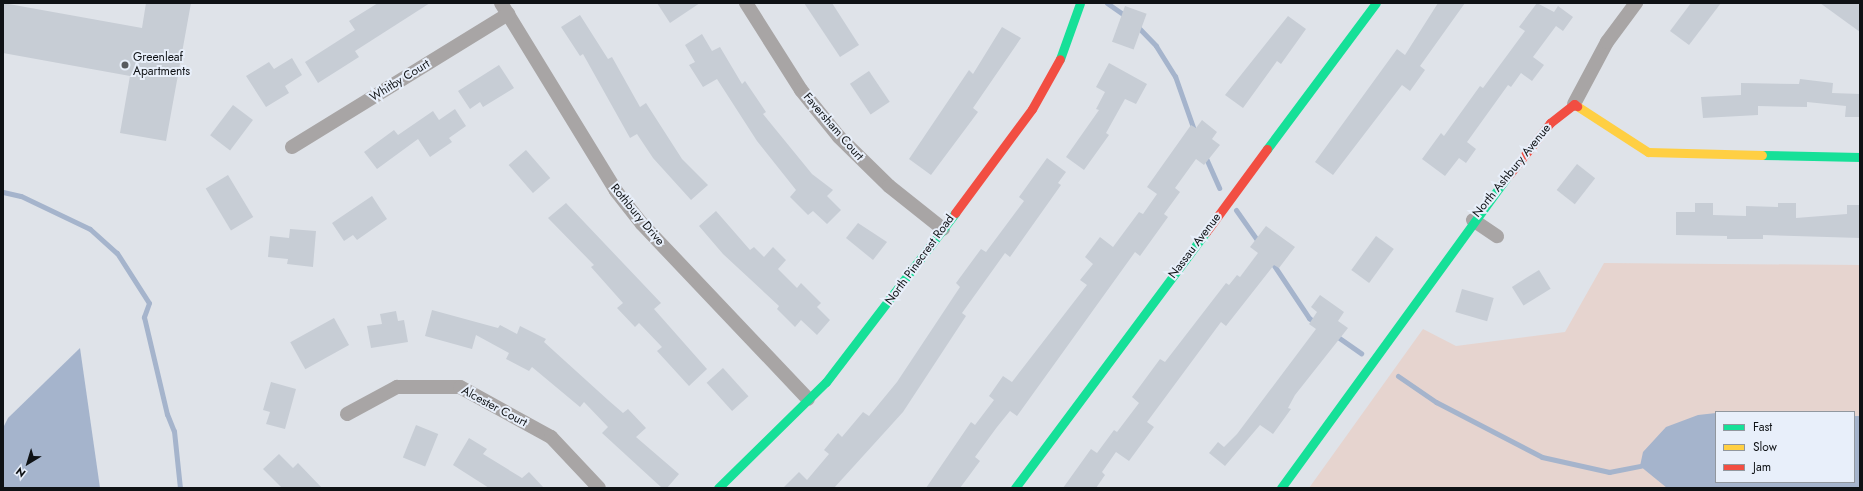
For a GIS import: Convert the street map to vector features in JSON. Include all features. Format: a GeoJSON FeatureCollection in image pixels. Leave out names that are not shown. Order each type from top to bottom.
{"type":"FeatureCollection","features":[{"type":"Feature","properties":{"kind":"street","name":"Faversham Court"},"geometry":{"type":"LineString","coordinates":[[746,3],[801,90],[839,137],[889,186],[943,229]]}},
{"type":"Feature","properties":{"kind":"street","name":"North Pinecrest Road"},"geometry":{"type":"LineString","coordinates":[[718,488],[808,399],[860,342],[1055,73],[1080,3]]}},
{"type":"Feature","properties":{"kind":"street","name":"Nassau Avenue"},"geometry":{"type":"LineString","coordinates":[[1015,488],[1376,3]]}},
{"type":"Feature","properties":{"kind":"street"},"geometry":{"type":"LineString","coordinates":[[1636,3],[1606,42],[1574,104],[1648,152],[1860,157]]}},
{"type":"Feature","properties":{"kind":"street","name":"Whitby Court"},"geometry":{"type":"LineString","coordinates":[[292,147],[504,9]]}},
{"type":"Feature","properties":{"kind":"street","name":"Rothbury Drive"},"geometry":{"type":"LineString","coordinates":[[504,9],[616,191],[642,224],[808,399]]}},
{"type":"Feature","properties":{"kind":"street","name":"North Ashbury Avenue"},"geometry":{"type":"LineString","coordinates":[[1281,488],[1473,220],[1550,123],[1574,104]]}},
{"type":"Feature","properties":{"kind":"street"},"geometry":{"type":"LineString","coordinates":[[1473,220],[1497,236]]}},
{"type":"Feature","properties":{"kind":"street","name":"Alcester Court"},"geometry":{"type":"LineString","coordinates":[[347,414],[397,387],[460,387],[551,437],[600,488]]}},
{"type":"Feature","properties":{"kind":"shaded area"},"geometry":{"type":"Polygon","coordinates":[[[1604,263],[1860,265],[1860,488],[1309,488],[1423,329],[1456,346],[1565,332],[1604,263]]]}},
{"type":"Feature","properties":{"kind":"water"},"geometry":{"type":"Polygon","coordinates":[[[80,348],[100,488],[3,488],[3,428],[8,418],[80,348]]]}},
{"type":"Feature","properties":{"kind":"water"},"geometry":{"type":"Polygon","coordinates":[[[1715,413],[1715,483],[1855,483],[1855,416],[1860,416],[1860,488],[1667,488],[1640,466],[1643,452],[1666,427],[1698,415],[1715,413]]]}},
{"type":"Feature","properties":{"kind":"building","name":"Greenleaf Apartments"},"geometry":{"type":"Polygon","coordinates":[[[3,3],[142,28],[146,3],[191,3],[166,141],[120,133],[130,76],[3,53],[3,3]]]}},
{"type":"Feature","properties":{"kind":"building"},"geometry":{"type":"Polygon","coordinates":[[[378,3],[430,3],[355,51],[359,57],[318,83],[305,62],[355,30],[349,21],[378,3]]]}},
{"type":"Feature","properties":{"kind":"building"},"geometry":{"type":"Polygon","coordinates":[[[657,3],[700,3],[670,23],[657,3]]]}},
{"type":"Feature","properties":{"kind":"building"},"geometry":{"type":"Polygon","coordinates":[[[804,3],[832,3],[859,45],[840,57],[804,3]]]}},
{"type":"Feature","properties":{"kind":"building"},"geometry":{"type":"Polygon","coordinates":[[[1438,3],[1465,3],[1420,66],[1425,70],[1410,91],[1402,85],[1333,175],[1315,162],[1397,49],[1405,55],[1438,3]]]}},
{"type":"Feature","properties":{"kind":"building"},"geometry":{"type":"Polygon","coordinates":[[[1537,3],[1554,12],[1558,6],[1573,17],[1563,31],[1556,26],[1533,57],[1544,65],[1532,81],[1521,73],[1511,87],[1508,85],[1467,142],[1476,149],[1466,163],[1459,158],[1445,176],[1422,159],[1441,133],[1444,136],[1480,86],[1483,88],[1525,31],[1519,27],[1537,3]]]}},
{"type":"Feature","properties":{"kind":"building"},"geometry":{"type":"Polygon","coordinates":[[[1691,3],[1721,3],[1689,45],[1670,31],[1691,3]]]}},
{"type":"Feature","properties":{"kind":"building"},"geometry":{"type":"Polygon","coordinates":[[[1820,3],[1860,3],[1860,32],[1820,3]]]}},
{"type":"Feature","properties":{"kind":"building"},"geometry":{"type":"Polygon","coordinates":[[[1125,6],[1147,14],[1134,50],[1112,42],[1125,6]]]}},
{"type":"Feature","properties":{"kind":"building"},"geometry":{"type":"Polygon","coordinates":[[[580,15],[608,59],[612,57],[640,107],[646,103],[682,159],[708,185],[691,200],[653,158],[637,134],[630,138],[583,54],[580,56],[561,27],[580,15]]]}},
{"type":"Feature","properties":{"kind":"building"},"geometry":{"type":"Polygon","coordinates":[[[1288,16],[1306,29],[1281,64],[1277,61],[1243,108],[1225,95],[1288,16]]]}},
{"type":"Feature","properties":{"kind":"building"},"geometry":{"type":"Polygon","coordinates":[[[1002,27],[1021,38],[973,108],[978,112],[931,175],[909,159],[969,70],[973,74],[1002,27]]]}},
{"type":"Feature","properties":{"kind":"building"},"geometry":{"type":"Polygon","coordinates":[[[702,34],[712,51],[720,47],[742,84],[745,81],[766,112],[763,114],[812,174],[833,190],[827,196],[841,210],[827,224],[813,211],[808,215],[790,197],[796,190],[757,141],[717,79],[703,87],[689,65],[695,62],[685,45],[702,34]]]}},
{"type":"Feature","properties":{"kind":"building"},"geometry":{"type":"Polygon","coordinates":[[[292,58],[302,75],[285,86],[289,93],[266,107],[246,76],[269,62],[274,69],[292,58]]]}},
{"type":"Feature","properties":{"kind":"building"},"geometry":{"type":"Polygon","coordinates":[[[1109,63],[1147,84],[1136,104],[1125,99],[1106,133],[1109,135],[1084,170],[1066,157],[1099,110],[1096,109],[1105,92],[1096,87],[1109,63]]]}},
{"type":"Feature","properties":{"kind":"building"},"geometry":{"type":"Polygon","coordinates":[[[499,65],[514,88],[483,107],[480,102],[470,109],[458,91],[499,65]]]}},
{"type":"Feature","properties":{"kind":"building"},"geometry":{"type":"Polygon","coordinates":[[[869,71],[890,102],[871,115],[850,84],[869,71]]]}},
{"type":"Feature","properties":{"kind":"building"},"geometry":{"type":"Polygon","coordinates":[[[1800,79],[1833,83],[1832,93],[1860,94],[1860,117],[1845,117],[1846,106],[1807,102],[1807,107],[1758,106],[1758,115],[1703,118],[1701,97],[1741,95],[1741,83],[1799,84],[1800,79]]]}},
{"type":"Feature","properties":{"kind":"building"},"geometry":{"type":"Polygon","coordinates":[[[233,105],[253,120],[230,150],[210,135],[233,105]]]}},
{"type":"Feature","properties":{"kind":"building"},"geometry":{"type":"Polygon","coordinates":[[[455,109],[466,126],[449,138],[452,142],[430,157],[418,139],[377,169],[364,152],[394,130],[398,135],[433,111],[439,120],[455,109]]]}},
{"type":"Feature","properties":{"kind":"building"},"geometry":{"type":"Polygon","coordinates":[[[1202,120],[1217,132],[1212,139],[1220,145],[1204,165],[1196,159],[1175,188],[1180,192],[1164,214],[1168,217],[1140,256],[1135,252],[1017,416],[1010,411],[997,427],[975,457],[980,461],[960,488],[926,488],[971,422],[975,425],[994,400],[989,396],[1003,376],[1012,382],[1087,285],[1080,280],[1093,264],[1085,257],[1100,237],[1113,247],[1139,212],[1143,214],[1157,194],[1147,187],[1191,125],[1196,128],[1202,120]]]}},
{"type":"Feature","properties":{"kind":"building"},"geometry":{"type":"Polygon","coordinates":[[[526,150],[550,178],[533,193],[509,165],[526,150]]]}},
{"type":"Feature","properties":{"kind":"building"},"geometry":{"type":"Polygon","coordinates":[[[1047,158],[1066,172],[1058,183],[1061,185],[1010,257],[1005,253],[962,313],[966,316],[903,412],[834,488],[783,488],[799,472],[807,480],[829,454],[824,450],[838,433],[842,437],[863,412],[869,416],[897,382],[960,287],[956,283],[981,249],[986,252],[1024,201],[1019,197],[1047,158]]]}},
{"type":"Feature","properties":{"kind":"building"},"geometry":{"type":"Polygon","coordinates":[[[1577,164],[1595,178],[1575,204],[1557,190],[1577,164]]]}},
{"type":"Feature","properties":{"kind":"building"},"geometry":{"type":"Polygon","coordinates":[[[228,175],[253,217],[231,230],[206,188],[228,175]]]}},
{"type":"Feature","properties":{"kind":"building"},"geometry":{"type":"Polygon","coordinates":[[[372,196],[387,219],[357,240],[353,235],[344,241],[332,223],[372,196]]]}},
{"type":"Feature","properties":{"kind":"building"},"geometry":{"type":"Polygon","coordinates":[[[566,203],[661,303],[654,309],[707,369],[689,386],[657,351],[662,347],[639,323],[635,327],[617,308],[623,303],[591,267],[594,265],[548,218],[566,203]]]}},
{"type":"Feature","properties":{"kind":"building"},"geometry":{"type":"Polygon","coordinates":[[[1695,203],[1713,203],[1713,215],[1746,216],[1746,206],[1778,207],[1778,203],[1796,203],[1796,218],[1847,214],[1847,205],[1860,205],[1860,238],[1763,235],[1763,239],[1727,239],[1727,236],[1676,235],[1676,212],[1695,212],[1695,203]]]}},
{"type":"Feature","properties":{"kind":"building"},"geometry":{"type":"Polygon","coordinates":[[[716,211],[750,250],[754,247],[764,257],[773,247],[786,260],[778,269],[797,288],[801,283],[821,303],[817,307],[830,320],[817,335],[801,320],[795,327],[777,309],[779,306],[723,254],[699,226],[716,211]]]}},
{"type":"Feature","properties":{"kind":"building"},"geometry":{"type":"Polygon","coordinates":[[[858,223],[887,242],[873,260],[846,238],[858,223]]]}},
{"type":"Feature","properties":{"kind":"building"},"geometry":{"type":"Polygon","coordinates":[[[1266,226],[1295,247],[1279,268],[1274,265],[1226,326],[1221,322],[1147,422],[1154,427],[1129,461],[1116,452],[1102,472],[1105,475],[1096,488],[1063,488],[1091,449],[1097,453],[1114,430],[1117,432],[1139,403],[1132,397],[1160,359],[1165,362],[1226,283],[1229,285],[1237,275],[1240,277],[1258,253],[1250,247],[1266,226]]]}},
{"type":"Feature","properties":{"kind":"building"},"geometry":{"type":"Polygon","coordinates":[[[290,229],[316,231],[313,267],[287,264],[288,259],[268,257],[270,236],[289,238],[290,229]]]}},
{"type":"Feature","properties":{"kind":"building"},"geometry":{"type":"Polygon","coordinates":[[[1376,236],[1394,249],[1369,283],[1351,270],[1376,236]]]}},
{"type":"Feature","properties":{"kind":"building"},"geometry":{"type":"Polygon","coordinates":[[[1539,270],[1551,289],[1524,306],[1512,287],[1539,270]]]}},
{"type":"Feature","properties":{"kind":"building"},"geometry":{"type":"Polygon","coordinates":[[[1462,289],[1494,298],[1487,321],[1455,312],[1462,289]]]}},
{"type":"Feature","properties":{"kind":"building"},"geometry":{"type":"Polygon","coordinates":[[[1320,295],[1344,312],[1338,321],[1348,328],[1295,395],[1288,408],[1291,409],[1273,434],[1260,425],[1225,466],[1209,453],[1218,442],[1224,447],[1237,434],[1316,329],[1309,324],[1317,312],[1311,307],[1320,295]]]}},
{"type":"Feature","properties":{"kind":"building"},"geometry":{"type":"Polygon","coordinates":[[[432,310],[498,328],[500,325],[517,334],[520,326],[546,339],[544,342],[623,413],[628,409],[646,428],[636,437],[679,474],[667,488],[662,488],[602,433],[608,427],[584,402],[580,407],[532,367],[529,371],[506,359],[509,353],[476,335],[472,349],[425,336],[432,310]]]}},
{"type":"Feature","properties":{"kind":"building"},"geometry":{"type":"Polygon","coordinates":[[[396,311],[398,321],[404,320],[408,342],[371,348],[367,326],[382,324],[380,314],[396,311]]]}},
{"type":"Feature","properties":{"kind":"building"},"geometry":{"type":"Polygon","coordinates":[[[334,318],[349,345],[305,369],[290,342],[334,318]]]}},
{"type":"Feature","properties":{"kind":"building"},"geometry":{"type":"Polygon","coordinates":[[[723,368],[748,396],[732,411],[707,383],[723,368]]]}},
{"type":"Feature","properties":{"kind":"building"},"geometry":{"type":"Polygon","coordinates":[[[271,382],[296,389],[285,429],[266,424],[270,412],[263,410],[271,382]]]}},
{"type":"Feature","properties":{"kind":"building"},"geometry":{"type":"Polygon","coordinates":[[[416,425],[438,434],[425,466],[403,457],[416,425]]]}},
{"type":"Feature","properties":{"kind":"building"},"geometry":{"type":"Polygon","coordinates":[[[469,438],[487,449],[483,454],[522,478],[529,472],[544,488],[489,488],[453,465],[469,438]]]}},
{"type":"Feature","properties":{"kind":"building"},"geometry":{"type":"Polygon","coordinates":[[[279,454],[293,468],[298,463],[322,488],[282,488],[263,469],[279,454]]]}},
{"type":"Feature","properties":{"kind":"waterway"},"geometry":{"type":"LineString","coordinates":[[1107,3],[1127,17]]}},
{"type":"Feature","properties":{"kind":"waterway"},"geometry":{"type":"LineString","coordinates":[[1136,25],[1156,46],[1175,76],[1194,130]]}},
{"type":"Feature","properties":{"kind":"waterway"},"geometry":{"type":"LineString","coordinates":[[1205,156],[1219,188]]}},
{"type":"Feature","properties":{"kind":"waterway"},"geometry":{"type":"LineString","coordinates":[[3,192],[21,196],[90,229],[117,253],[149,303],[144,317],[167,414],[174,431],[180,488]]}},
{"type":"Feature","properties":{"kind":"waterway"},"geometry":{"type":"LineString","coordinates":[[1236,210],[1260,244]]}},
{"type":"Feature","properties":{"kind":"waterway"},"geometry":{"type":"LineString","coordinates":[[1271,261],[1309,318],[1316,323]]}},
{"type":"Feature","properties":{"kind":"waterway"},"geometry":{"type":"LineString","coordinates":[[1335,335],[1361,353]]}},
{"type":"Feature","properties":{"kind":"waterway"},"geometry":{"type":"LineString","coordinates":[[1398,376],[1436,402],[1542,457],[1609,472],[1640,466]]}},
{"type":"Feature","properties":{"kind":"traffic: fast"},"geometry":{"type":"LineString","coordinates":[[1060,59],[1080,3]]}},
{"type":"Feature","properties":{"kind":"traffic: fast"},"geometry":{"type":"LineString","coordinates":[[1267,149],[1376,3]]}},
{"type":"Feature","properties":{"kind":"traffic: fast"},"geometry":{"type":"LineString","coordinates":[[1762,155],[1860,157]]}},
{"type":"Feature","properties":{"kind":"traffic: fast"},"geometry":{"type":"LineString","coordinates":[[1281,488],[1508,176]]}},
{"type":"Feature","properties":{"kind":"traffic: fast"},"geometry":{"type":"LineString","coordinates":[[718,488],[826,382],[955,213]]}},
{"type":"Feature","properties":{"kind":"traffic: fast"},"geometry":{"type":"LineString","coordinates":[[1015,488],[1206,232]]}},
{"type":"Feature","properties":{"kind":"traffic: slow"},"geometry":{"type":"LineString","coordinates":[[1577,106],[1648,152],[1762,155]]}},
{"type":"Feature","properties":{"kind":"traffic: jam"},"geometry":{"type":"LineString","coordinates":[[955,213],[1032,109],[1060,59]]}},
{"type":"Feature","properties":{"kind":"traffic: jam"},"geometry":{"type":"LineString","coordinates":[[1508,176],[1550,123],[1574,104],[1577,106]]}},
{"type":"Feature","properties":{"kind":"traffic: jam"},"geometry":{"type":"LineString","coordinates":[[1206,232],[1267,149]]}},
{"type":"Feature","properties":{"kind":"place","name":"Greenleaf Apartments"},"geometry":{"type":"Point","coordinates":[125,65]}}]}
